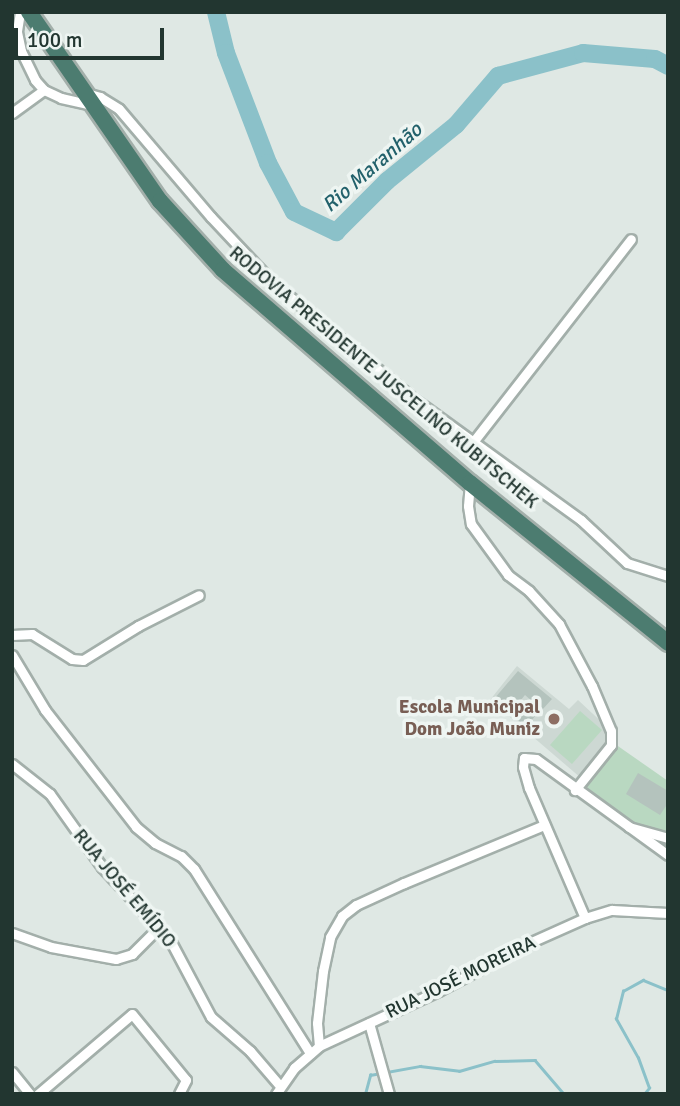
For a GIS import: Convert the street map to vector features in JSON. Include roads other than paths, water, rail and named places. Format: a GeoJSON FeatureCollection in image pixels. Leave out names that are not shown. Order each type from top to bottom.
{"type":"FeatureCollection","features":[{"type":"Feature","properties":{"kind":"highway","name":"RODOVIA PRESIDENTE JUSCELINO KUBITSCHEK"},"geometry":{"type":"LineString","coordinates":[[29,12],[160,201],[208,256],[283,324],[470,483],[668,643]]}},
{"type":"Feature","properties":{"kind":"street"},"geometry":{"type":"LineString","coordinates":[[20,12],[15,30],[26,65],[44,90],[88,99],[100,97],[129,119],[255,267],[414,399],[581,520],[627,563],[668,576]]}},
{"type":"Feature","properties":{"kind":"street"},"geometry":{"type":"LineString","coordinates":[[12,113],[44,90]]}},
{"type":"Feature","properties":{"kind":"street"},"geometry":{"type":"LineString","coordinates":[[473,442],[631,239]]}},
{"type":"Feature","properties":{"kind":"street"},"geometry":{"type":"LineString","coordinates":[[470,483],[468,506],[471,524],[508,575],[529,591],[566,634],[611,731],[611,745],[575,790]]}},
{"type":"Feature","properties":{"kind":"street"},"geometry":{"type":"LineString","coordinates":[[12,635],[32,634],[72,659],[83,660],[138,626],[199,595]]}},
{"type":"Feature","properties":{"kind":"street"},"geometry":{"type":"LineString","coordinates":[[12,655],[45,710],[136,827],[155,843],[181,856],[194,869],[310,1053]]}},
{"type":"Feature","properties":{"kind":"street"},"geometry":{"type":"LineString","coordinates":[[585,918],[524,774],[524,758],[536,759],[624,826],[668,855]]}},
{"type":"Feature","properties":{"kind":"street","name":"RUA JOSÉ EMÍDIO"},"geometry":{"type":"LineString","coordinates":[[12,764],[40,783],[102,867],[159,927],[174,946],[211,1017],[250,1051],[278,1090]]}},
{"type":"Feature","properties":{"kind":"street"},"geometry":{"type":"LineString","coordinates":[[320,1046],[317,1023],[323,971],[330,937],[342,916],[356,905],[394,887],[544,825]]}},
{"type":"Feature","properties":{"kind":"street"},"geometry":{"type":"LineString","coordinates":[[624,826],[668,838]]}},
{"type":"Feature","properties":{"kind":"street","name":"RUA JOSÉ MOREIRA"},"geometry":{"type":"LineString","coordinates":[[278,1090],[310,1053],[320,1046],[585,918],[623,909],[668,913]]}},
{"type":"Feature","properties":{"kind":"street"},"geometry":{"type":"LineString","coordinates":[[12,933],[51,947],[116,959],[132,954],[159,927]]}},
{"type":"Feature","properties":{"kind":"street"},"geometry":{"type":"LineString","coordinates":[[38,1094],[132,1014],[184,1077],[185,1087],[179,1094]]}},
{"type":"Feature","properties":{"kind":"street"},"geometry":{"type":"LineString","coordinates":[[369,1023],[389,1094]]}},
{"type":"Feature","properties":{"kind":"street"},"geometry":{"type":"LineString","coordinates":[[12,1072],[30,1094]]}},
{"type":"Feature","properties":{"kind":"waterway","name":"Rio Maranhão"},"geometry":{"type":"LineString","coordinates":[[216,12],[226,53],[268,163],[294,212],[336,232],[387,181],[456,125],[498,76],[583,53],[655,59],[668,66]]}},
{"type":"Feature","properties":{"kind":"waterway"},"geometry":{"type":"LineString","coordinates":[[644,1094],[649,1088],[638,1058],[616,1019],[623,991],[643,980],[668,990]]}},
{"type":"Feature","properties":{"kind":"waterway"},"geometry":{"type":"LineString","coordinates":[[365,1094],[370,1075],[420,1066],[459,1071],[495,1061],[535,1060],[564,1094]]}},
{"type":"Feature","properties":{"kind":"place","name":"Escola Municipal Dom João Muniz"},"geometry":{"type":"Point","coordinates":[554,719]}}]}
